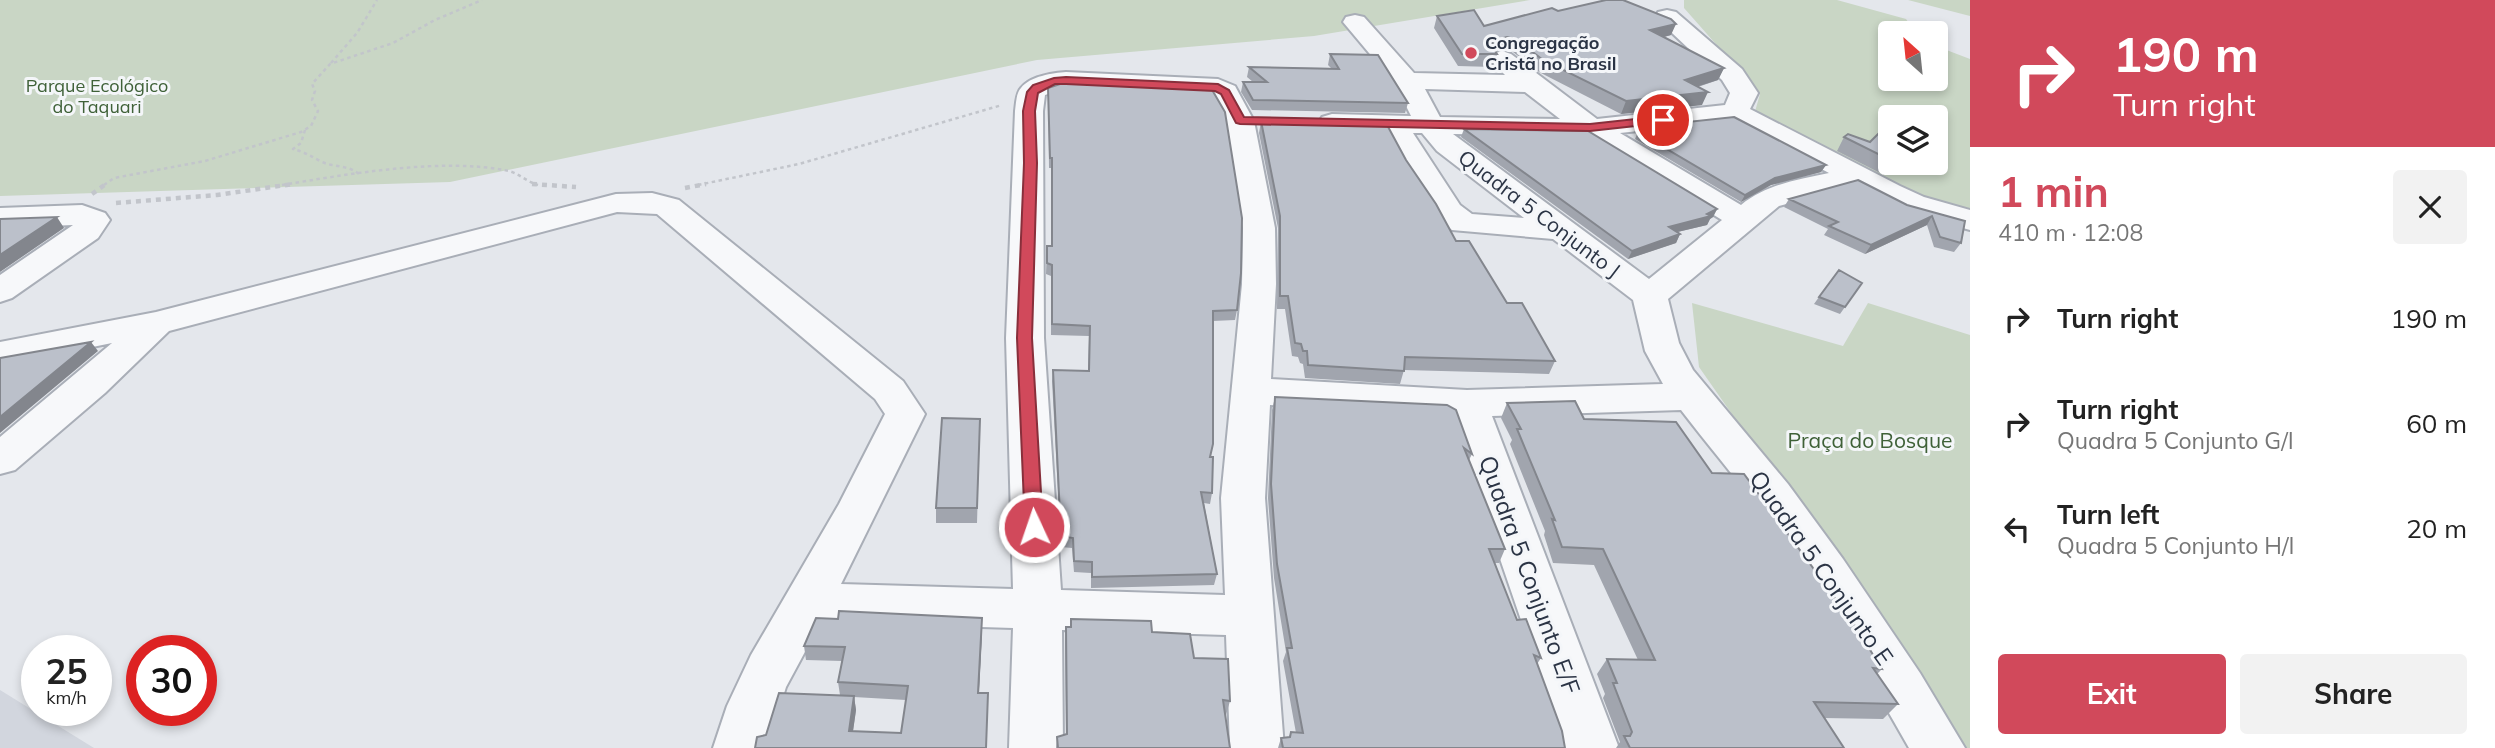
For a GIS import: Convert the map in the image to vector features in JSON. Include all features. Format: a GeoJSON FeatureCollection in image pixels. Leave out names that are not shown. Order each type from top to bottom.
{"type":"FeatureCollection","features":[{"type":"Feature","properties":{"kind":"street"},"geometry":{"type":"LineString","coordinates":[[1667,18],[1733,75],[1744,93],[1735,112],[1913,204],[1970,220]]}},
{"type":"Feature","properties":{"kind":"street"},"geometry":{"type":"LineString","coordinates":[[1310,122],[1430,125],[1407,80],[1355,22]]}},
{"type":"Feature","properties":{"kind":"street"},"geometry":{"type":"LineString","coordinates":[[1502,59],[1529,84],[1590,128],[1743,219]]}},
{"type":"Feature","properties":{"kind":"street"},"geometry":{"type":"LineString","coordinates":[[1036,748],[1038,608],[1025,338],[1031,97],[1037,87],[1066,80],[1203,86],[1223,90],[1254,121],[1259,284],[1243,498],[1257,748]]}},
{"type":"Feature","properties":{"kind":"street"},"geometry":{"type":"LineString","coordinates":[[1407,80],[1529,84]]}},
{"type":"Feature","properties":{"kind":"street","name":"Quadra 5 Conjunto J"},"geometry":{"type":"LineString","coordinates":[[1430,125],[1590,128],[1735,112]]}},
{"type":"Feature","properties":{"kind":"street"},"geometry":{"type":"LineString","coordinates":[[1393,124],[1448,211],[1463,223],[1560,230]]}},
{"type":"Feature","properties":{"kind":"street","name":"Quadra 5 Conjunto J"},"geometry":{"type":"LineString","coordinates":[[1430,125],[1467,163],[1650,296]]}},
{"type":"Feature","properties":{"kind":"street"},"geometry":{"type":"LineString","coordinates":[[1650,296],[1768,199],[1858,176]]}},
{"type":"Feature","properties":{"kind":"street"},"geometry":{"type":"LineString","coordinates":[[0,354],[156,323],[616,203],[652,202],[680,215],[889,390],[905,414],[883,462],[768,666],[754,698],[740,748]]}},
{"type":"Feature","properties":{"kind":"street"},"geometry":{"type":"LineString","coordinates":[[0,218],[74,215],[94,220],[86,231],[0,291]]}},
{"type":"Feature","properties":{"kind":"street","name":"Quadra 5 Conjunto E"},"geometry":{"type":"LineString","coordinates":[[1650,296],[1655,325],[1666,356],[1692,396],[1745,459],[1812,550],[1895,674],[1938,748]]}},
{"type":"Feature","properties":{"kind":"street"},"geometry":{"type":"LineString","coordinates":[[0,459],[91,384],[156,323]]}},
{"type":"Feature","properties":{"kind":"street"},"geometry":{"type":"LineString","coordinates":[[1251,391],[1467,403],[1692,396]]}},
{"type":"Feature","properties":{"kind":"street","name":"Quadra 5 Conjunto E/F"},"geometry":{"type":"LineString","coordinates":[[1467,403],[1592,748]]}},
{"type":"Feature","properties":{"kind":"street"},"geometry":{"type":"LineString","coordinates":[[806,602],[1249,616]]}},
{"type":"Feature","properties":{"kind":"path"},"geometry":{"type":"LineString","coordinates":[[74,215],[114,178],[205,161],[312,126],[318,111],[312,100],[315,91],[312,84],[342,47],[358,33],[370,6],[377,0]]}},
{"type":"Feature","properties":{"kind":"path"},"geometry":{"type":"LineString","coordinates":[[330,64],[393,43],[435,20],[482,0]]}},
{"type":"Feature","properties":{"kind":"path"},"geometry":{"type":"LineString","coordinates":[[685,188],[799,164],[1031,97]]}},
{"type":"Feature","properties":{"kind":"path"},"geometry":{"type":"LineString","coordinates":[[305,130],[301,143],[293,149],[313,155],[321,162],[350,167],[359,174]]}},
{"type":"Feature","properties":{"kind":"path"},"geometry":{"type":"LineString","coordinates":[[74,215],[133,200],[208,196],[392,170],[459,168],[518,173],[527,182],[540,185],[589,188],[612,194],[616,203]]}},
{"type":"Feature","properties":{"kind":"shaded area"},"geometry":{"type":"Polygon","coordinates":[[[0,690],[21,703],[21,726],[58,726],[94,748],[0,748],[0,690]]]}},
{"type":"Feature","properties":{"kind":"green space","name":"Parque Ecológico do Taquari"},"geometry":{"type":"Polygon","coordinates":[[[0,0],[1530,0],[1314,36],[1037,60],[450,182],[0,196],[0,0]]]}},
{"type":"Feature","properties":{"kind":"green space"},"geometry":{"type":"Polygon","coordinates":[[[1684,0],[1837,0],[1906,19],[1907,21],[1878,21],[1878,91],[1948,91],[1948,51],[1970,59],[1970,213],[1920,199],[1754,115],[1760,94],[1684,8],[1684,0]]]}},
{"type":"Feature","properties":{"kind":"green space"},"geometry":{"type":"Polygon","coordinates":[[[1908,0],[1970,0],[1970,16],[1908,0]]]}},
{"type":"Feature","properties":{"kind":"green space","name":"Praça do Bosque"},"geometry":{"type":"Polygon","coordinates":[[[1692,303],[1843,346],[1868,303],[1970,335],[1970,748],[1965,748],[1699,367],[1692,303]]]}},
{"type":"Feature","properties":{"kind":"building"},"geometry":{"type":"Polygon","coordinates":[[[1606,0],[1623,0],[1671,19],[1676,24],[1650,30],[1724,68],[1685,80],[1708,92],[1626,101],[1543,60],[1517,40],[1507,37],[1496,40],[1491,45],[1497,54],[1462,54],[1437,16],[1474,10],[1484,26],[1552,8],[1558,11],[1606,0]]]}},
{"type":"Feature","properties":{"kind":"building"},"geometry":{"type":"Polygon","coordinates":[[[1330,54],[1378,55],[1408,103],[1253,100],[1243,82],[1267,82],[1249,67],[1339,69],[1330,54]]]}},
{"type":"Feature","properties":{"kind":"building"},"geometry":{"type":"Polygon","coordinates":[[[1087,82],[1211,88],[1225,112],[1242,218],[1237,310],[1213,311],[1213,444],[1210,457],[1213,457],[1212,493],[1201,492],[1217,574],[1092,577],[1092,562],[1074,561],[1073,538],[1061,536],[1053,370],[1089,371],[1090,326],[1052,324],[1052,265],[1047,263],[1047,246],[1052,246],[1052,158],[1048,88],[1060,84],[1087,82]]]}},
{"type":"Feature","properties":{"kind":"building"},"geometry":{"type":"Polygon","coordinates":[[[1734,117],[1826,165],[1775,178],[1745,195],[1638,132],[1676,133],[1659,125],[1734,117]]]}},
{"type":"Feature","properties":{"kind":"building"},"geometry":{"type":"Polygon","coordinates":[[[1261,121],[1386,123],[1456,241],[1469,241],[1507,303],[1522,303],[1555,361],[1405,357],[1404,371],[1308,365],[1307,351],[1303,351],[1301,344],[1295,343],[1288,296],[1280,296],[1280,216],[1261,121]]]}},
{"type":"Feature","properties":{"kind":"building"},"geometry":{"type":"Polygon","coordinates":[[[1464,129],[1588,131],[1717,209],[1707,214],[1711,216],[1669,227],[1680,234],[1632,251],[1464,129]]]}},
{"type":"Feature","properties":{"kind":"building"},"geometry":{"type":"Polygon","coordinates":[[[1848,134],[1870,142],[1878,134],[1878,154],[1844,137],[1848,134]]]}},
{"type":"Feature","properties":{"kind":"building"},"geometry":{"type":"Polygon","coordinates":[[[1858,180],[1907,205],[1965,221],[1961,243],[1940,237],[1932,216],[1871,245],[1829,226],[1838,222],[1789,199],[1858,180]]]}},
{"type":"Feature","properties":{"kind":"building"},"geometry":{"type":"Polygon","coordinates":[[[57,217],[0,255],[0,219],[57,217]]]}},
{"type":"Feature","properties":{"kind":"building"},"geometry":{"type":"Polygon","coordinates":[[[1839,270],[1862,283],[1845,307],[1819,297],[1839,270]]]}},
{"type":"Feature","properties":{"kind":"building"},"geometry":{"type":"Polygon","coordinates":[[[91,342],[0,417],[0,358],[91,342]]]}},
{"type":"Feature","properties":{"kind":"building"},"geometry":{"type":"Polygon","coordinates":[[[1275,397],[1447,405],[1456,410],[1472,454],[1464,448],[1505,549],[1489,549],[1517,620],[1526,619],[1541,658],[1534,655],[1562,731],[1565,748],[1283,748],[1281,738],[1290,737],[1291,732],[1303,733],[1287,648],[1292,648],[1277,564],[1271,484],[1275,397]]]}},
{"type":"Feature","properties":{"kind":"building"},"geometry":{"type":"Polygon","coordinates":[[[1575,401],[1584,419],[1676,422],[1712,473],[1744,474],[1852,621],[1882,669],[1873,668],[1898,704],[1814,702],[1844,748],[1630,748],[1624,736],[1630,736],[1632,732],[1607,659],[1655,660],[1603,549],[1562,547],[1552,519],[1555,520],[1517,429],[1521,429],[1507,403],[1575,401]]]}},
{"type":"Feature","properties":{"kind":"building"},"geometry":{"type":"Polygon","coordinates":[[[942,418],[980,419],[977,508],[936,508],[942,418]]]}},
{"type":"Feature","properties":{"kind":"building"},"geometry":{"type":"Polygon","coordinates":[[[839,611],[982,618],[978,693],[988,693],[986,748],[755,748],[757,737],[766,735],[779,693],[854,696],[849,731],[901,733],[908,686],[838,682],[845,647],[804,646],[816,618],[838,619],[839,611]]]}},
{"type":"Feature","properties":{"kind":"building"},"geometry":{"type":"Polygon","coordinates":[[[1071,619],[1151,621],[1152,632],[1190,634],[1194,658],[1228,659],[1230,701],[1223,700],[1230,748],[1058,748],[1057,737],[1067,734],[1066,627],[1071,627],[1071,619]]]}},
{"type":"Feature","properties":{"kind":"place","name":"Congregação Cristã no Brasil"},"geometry":{"type":"Point","coordinates":[1471,53]}},
{"type":"Feature","properties":{"kind":"route"},"geometry":{"type":"LineString","coordinates":[[1034,527],[1025,338],[1029,111],[1032,92],[1037,87],[1066,80],[1218,88],[1225,92],[1240,121],[1590,128],[1663,120]]}}]}
